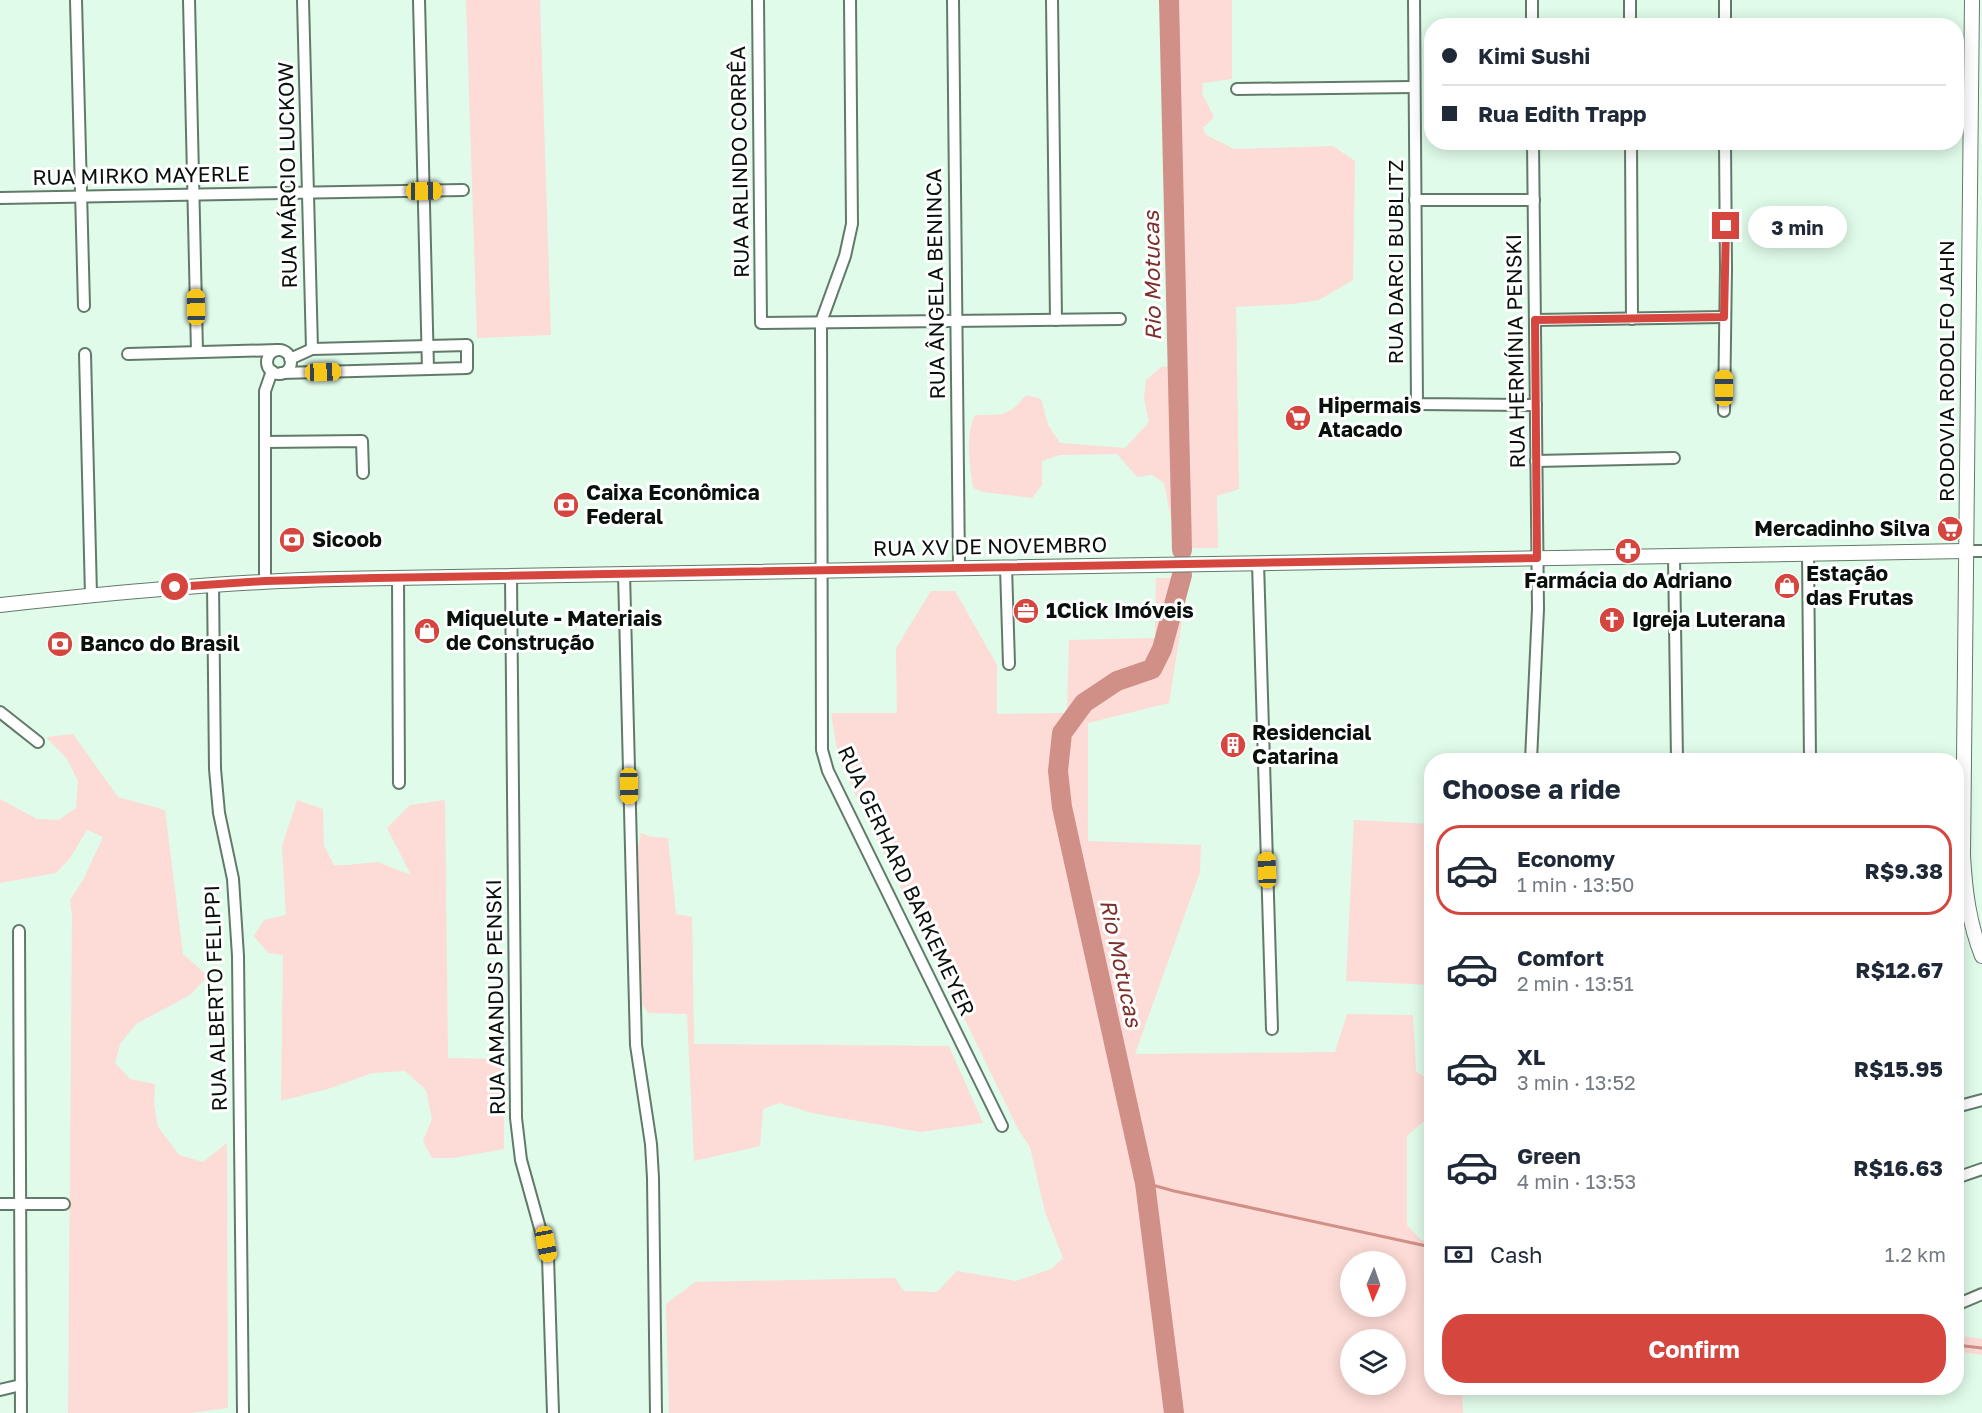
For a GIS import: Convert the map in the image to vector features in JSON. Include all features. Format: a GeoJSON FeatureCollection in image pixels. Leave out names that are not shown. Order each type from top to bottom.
{"type":"FeatureCollection","features":[{"type":"Feature","properties":{"kind":"main road","name":"RODOVIA RODOLFO JAHN"},"geometry":{"type":"LineString","coordinates":[[1964,754],[1966,551],[1975,214],[1972,0]]}},
{"type":"Feature","properties":{"kind":"main road","name":"RUA XV DE NOVEMBRO"},"geometry":{"type":"LineString","coordinates":[[0,605],[213,584],[398,577],[1966,551]]}},
{"type":"Feature","properties":{"kind":"main road","name":"RODOVIA RODOLFO JAHN"},"geometry":{"type":"LineString","coordinates":[[1964,866],[1972,930],[1982,956]]}},
{"type":"Feature","properties":{"kind":"street"},"geometry":{"type":"LineString","coordinates":[[76,0],[84,306]]}},
{"type":"Feature","properties":{"kind":"street"},"geometry":{"type":"LineString","coordinates":[[189,0],[197,352]]}},
{"type":"Feature","properties":{"kind":"street","name":"RUA MÁRCIO LUCKOW"},"geometry":{"type":"LineString","coordinates":[[303,0],[312,349]]}},
{"type":"Feature","properties":{"kind":"street"},"geometry":{"type":"LineString","coordinates":[[419,0],[428,369]]}},
{"type":"Feature","properties":{"kind":"street","name":"RUA ARLINDO CORRÊA"},"geometry":{"type":"LineString","coordinates":[[758,0],[761,323],[821,322]]}},
{"type":"Feature","properties":{"kind":"street","name":"RUA GERHARD BARKEMEYER"},"geometry":{"type":"LineString","coordinates":[[850,0],[852,224],[845,256],[821,322],[821,739],[824,760],[1002,1126]]}},
{"type":"Feature","properties":{"kind":"street","name":"RUA ÂNGELA BENINCA"},"geometry":{"type":"LineString","coordinates":[[953,0],[959,568]]}},
{"type":"Feature","properties":{"kind":"street"},"geometry":{"type":"LineString","coordinates":[[1052,0],[1056,320]]}},
{"type":"Feature","properties":{"kind":"street","name":"RUA DARCI BUBLITZ"},"geometry":{"type":"LineString","coordinates":[[1414,0],[1417,404],[1536,405]]}},
{"type":"Feature","properties":{"kind":"street"},"geometry":{"type":"LineString","coordinates":[[1532,0],[1532,18]]}},
{"type":"Feature","properties":{"kind":"street"},"geometry":{"type":"LineString","coordinates":[[1630,0],[1630,18]]}},
{"type":"Feature","properties":{"kind":"street"},"geometry":{"type":"LineString","coordinates":[[1725,0],[1725,18]]}},
{"type":"Feature","properties":{"kind":"street"},"geometry":{"type":"LineString","coordinates":[[1237,89],[1414,87]]}},
{"type":"Feature","properties":{"kind":"street","name":"RUA HERMÍNIA PENSKI"},"geometry":{"type":"LineString","coordinates":[[1531,753],[1538,641],[1533,150]]}},
{"type":"Feature","properties":{"kind":"street"},"geometry":{"type":"LineString","coordinates":[[1631,150],[1632,319]]}},
{"type":"Feature","properties":{"kind":"street"},"geometry":{"type":"LineString","coordinates":[[1724,411],[1725,150]]}},
{"type":"Feature","properties":{"kind":"street","name":"RUA MIRKO MAYERLE"},"geometry":{"type":"LineString","coordinates":[[0,198],[463,190]]}},
{"type":"Feature","properties":{"kind":"street"},"geometry":{"type":"LineString","coordinates":[[1415,200],[1534,200]]}},
{"type":"Feature","properties":{"kind":"street"},"geometry":{"type":"LineString","coordinates":[[1535,320],[1724,317]]}},
{"type":"Feature","properties":{"kind":"street"},"geometry":{"type":"LineString","coordinates":[[821,322],[1120,319]]}},
{"type":"Feature","properties":{"kind":"street"},"geometry":{"type":"LineString","coordinates":[[278,350],[272,352],[267,358],[268,365],[276,372],[467,368],[467,345],[312,349],[290,359]]}},
{"type":"Feature","properties":{"kind":"street"},"geometry":{"type":"LineString","coordinates":[[128,354],[278,350],[286,352],[290,359],[290,366],[276,372],[265,391],[265,581]]}},
{"type":"Feature","properties":{"kind":"street"},"geometry":{"type":"LineString","coordinates":[[85,354],[91,595]]}},
{"type":"Feature","properties":{"kind":"street"},"geometry":{"type":"LineString","coordinates":[[265,442],[362,441],[363,473]]}},
{"type":"Feature","properties":{"kind":"street"},"geometry":{"type":"LineString","coordinates":[[1536,461],[1674,458]]}},
{"type":"Feature","properties":{"kind":"street","name":"RUA XV DE NOVEMBRO"},"geometry":{"type":"LineString","coordinates":[[1966,551],[1982,551]]}},
{"type":"Feature","properties":{"kind":"street"},"geometry":{"type":"LineString","coordinates":[[1808,554],[1810,753]]}},
{"type":"Feature","properties":{"kind":"street"},"geometry":{"type":"LineString","coordinates":[[1674,556],[1677,753]]}},
{"type":"Feature","properties":{"kind":"street"},"geometry":{"type":"LineString","coordinates":[[1257,563],[1272,1029]]}},
{"type":"Feature","properties":{"kind":"street"},"geometry":{"type":"LineString","coordinates":[[1006,567],[1009,664]]}},
{"type":"Feature","properties":{"kind":"street"},"geometry":{"type":"LineString","coordinates":[[624,573],[636,1045],[651,1144],[656,1413]]}},
{"type":"Feature","properties":{"kind":"street","name":"RUA AMANDUS PENSKI"},"geometry":{"type":"LineString","coordinates":[[512,576],[516,1118],[521,1160],[548,1257],[553,1413]]}},
{"type":"Feature","properties":{"kind":"street"},"geometry":{"type":"LineString","coordinates":[[398,577],[399,783]]}},
{"type":"Feature","properties":{"kind":"street","name":"RUA ALBERTO FELIPPI"},"geometry":{"type":"LineString","coordinates":[[213,584],[215,769],[219,813],[232,879],[238,956],[243,1413]]}},
{"type":"Feature","properties":{"kind":"street"},"geometry":{"type":"LineString","coordinates":[[0,712],[38,741]]}},
{"type":"Feature","properties":{"kind":"street"},"geometry":{"type":"LineString","coordinates":[[19,930],[21,1413]]}},
{"type":"Feature","properties":{"kind":"street"},"geometry":{"type":"LineString","coordinates":[[1964,1105],[1982,1100]]}},
{"type":"Feature","properties":{"kind":"street"},"geometry":{"type":"LineString","coordinates":[[1964,1175],[1982,1169]]}},
{"type":"Feature","properties":{"kind":"street"},"geometry":{"type":"LineString","coordinates":[[0,1204],[64,1204]]}},
{"type":"Feature","properties":{"kind":"street"},"geometry":{"type":"LineString","coordinates":[[1964,1302],[1982,1294]]}},
{"type":"Feature","properties":{"kind":"street"},"geometry":{"type":"LineString","coordinates":[[0,1390],[21,1385]]}},
{"type":"Feature","properties":{"kind":"shaded area"},"geometry":{"type":"Polygon","coordinates":[[[466,0],[540,0],[551,335],[477,338],[466,0]]]}},
{"type":"Feature","properties":{"kind":"shaded area"},"geometry":{"type":"Polygon","coordinates":[[[1163,0],[1232,0],[1232,79],[1203,83],[1202,93],[1214,117],[1203,128],[1206,135],[1234,149],[1333,146],[1355,161],[1353,280],[1319,300],[1293,304],[1236,307],[1239,489],[1217,496],[1218,548],[1177,548],[1164,483],[1152,475],[1137,477],[1117,454],[1060,455],[1042,461],[1042,485],[1032,498],[983,492],[973,488],[969,451],[970,431],[975,415],[1004,413],[1026,395],[1041,399],[1048,425],[1060,443],[1125,448],[1149,422],[1144,399],[1146,380],[1161,367],[1171,366],[1163,0]]]}},
{"type":"Feature","properties":{"kind":"shaded area"},"geometry":{"type":"Polygon","coordinates":[[[1156,578],[1189,578],[1169,703],[1088,723],[1088,841],[1201,845],[1200,872],[1135,1054],[1335,1052],[1347,1014],[1413,1015],[1416,1071],[1424,1077],[1424,1121],[1407,1136],[1407,1225],[1424,1241],[1424,1395],[1462,1395],[1463,1413],[669,1413],[666,1304],[695,1282],[895,1278],[904,1291],[937,1292],[957,1271],[1016,1281],[1051,1269],[1063,1258],[1045,1212],[1030,1147],[1019,1131],[839,761],[831,713],[897,713],[896,648],[931,591],[955,591],[997,665],[997,714],[1067,713],[1069,640],[1155,638],[1156,578]]]}},
{"type":"Feature","properties":{"kind":"shaded area"},"geometry":{"type":"Polygon","coordinates":[[[73,734],[118,797],[165,810],[183,954],[208,976],[190,995],[136,1024],[120,1044],[115,1063],[130,1079],[155,1084],[154,1104],[158,1127],[179,1155],[203,1162],[227,1143],[228,1408],[190,1413],[68,1413],[72,915],[70,900],[83,880],[103,837],[87,830],[70,858],[56,873],[0,883],[0,799],[37,819],[59,820],[76,808],[78,781],[67,759],[46,737],[73,734]]]}},
{"type":"Feature","properties":{"kind":"shaded area"},"geometry":{"type":"Polygon","coordinates":[[[297,800],[323,809],[324,846],[334,865],[378,862],[411,875],[387,828],[410,805],[445,800],[448,1058],[504,1059],[504,1149],[453,1158],[432,1158],[423,1141],[432,1119],[426,1090],[405,1071],[372,1073],[331,1088],[281,1101],[283,955],[268,953],[254,936],[264,920],[286,915],[282,846],[297,800]]]}},
{"type":"Feature","properties":{"kind":"shaded area"},"geometry":{"type":"Polygon","coordinates":[[[1354,820],[1424,824],[1424,985],[1346,981],[1354,820]]]}},
{"type":"Feature","properties":{"kind":"shaded area"},"geometry":{"type":"Polygon","coordinates":[[[641,833],[652,837],[668,838],[676,914],[692,917],[694,1044],[949,1046],[983,1123],[921,1132],[812,1113],[779,1103],[763,1109],[760,1146],[694,1161],[687,1014],[648,1013],[642,1004],[637,853],[641,833]]]}},
{"type":"Feature","properties":{"kind":"shaded area"},"geometry":{"type":"Polygon","coordinates":[[[1964,1336],[1982,1339],[1982,1355],[1964,1352],[1964,1336]]]}},
{"type":"Feature","properties":{"kind":"waterway","name":"Rio Motucas"},"geometry":{"type":"LineString","coordinates":[[1169,0],[1182,550]]}},
{"type":"Feature","properties":{"kind":"waterway","name":"Rio Motucas"},"geometry":{"type":"LineString","coordinates":[[1174,1413],[1145,1183],[1062,807],[1058,771],[1062,733],[1084,703],[1117,681],[1152,669],[1162,649],[1182,575]]}},
{"type":"Feature","properties":{"kind":"waterway"},"geometry":{"type":"LineString","coordinates":[[1145,1183],[1424,1245]]}},
{"type":"Feature","properties":{"kind":"waterway"},"geometry":{"type":"LineString","coordinates":[[1964,1346],[1982,1348]]}},
{"type":"Feature","properties":{"kind":"place","name":"Hipermais Atacado"},"geometry":{"type":"Point","coordinates":[1298,418]}},
{"type":"Feature","properties":{"kind":"place","name":"Caixa Econômica Federal"},"geometry":{"type":"Point","coordinates":[566,505]}},
{"type":"Feature","properties":{"kind":"place","name":"Mercadinho Silva"},"geometry":{"type":"Point","coordinates":[1950,529]}},
{"type":"Feature","properties":{"kind":"place","name":"Sicoob"},"geometry":{"type":"Point","coordinates":[292,540]}},
{"type":"Feature","properties":{"kind":"place","name":"Farmácia do Adriano"},"geometry":{"type":"Point","coordinates":[1628,551]}},
{"type":"Feature","properties":{"kind":"place","name":"Estação das Frutas"},"geometry":{"type":"Point","coordinates":[1787,586]}},
{"type":"Feature","properties":{"kind":"place","name":"1Click Imóveis"},"geometry":{"type":"Point","coordinates":[1026,611]}},
{"type":"Feature","properties":{"kind":"place","name":"Igreja Luterana"},"geometry":{"type":"Point","coordinates":[1612,620]}},
{"type":"Feature","properties":{"kind":"place","name":"Miquelute - Materiais de Construção"},"geometry":{"type":"Point","coordinates":[427,631]}},
{"type":"Feature","properties":{"kind":"place","name":"Banco do Brasil"},"geometry":{"type":"Point","coordinates":[60,644]}},
{"type":"Feature","properties":{"kind":"place","name":"Residencial Catarina"},"geometry":{"type":"Point","coordinates":[1233,745]}},
{"type":"Feature","properties":{"kind":"route"},"geometry":{"type":"LineString","coordinates":[[175,587],[265,581],[374,578],[1537,558],[1535,320],[1724,317],[1726,226]]}}]}
